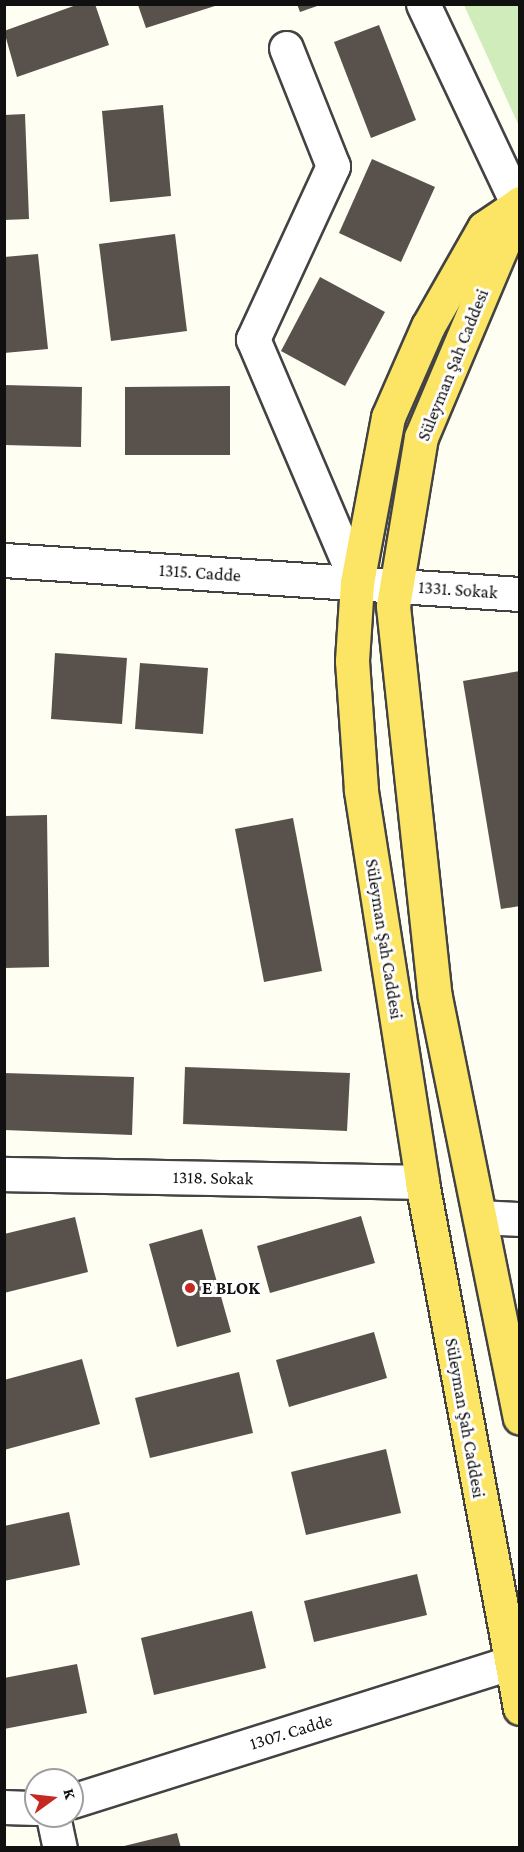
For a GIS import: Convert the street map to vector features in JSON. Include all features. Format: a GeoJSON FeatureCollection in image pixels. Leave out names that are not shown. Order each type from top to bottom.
{"type":"FeatureCollection","features":[{"type":"Feature","properties":{"kind":"main road","name":"Süleyman Şah Caddesi"},"geometry":{"type":"LineString","coordinates":[[519,204],[484,228],[428,326],[393,407],[374,485],[357,583],[352,660],[361,791],[422,1182],[519,1708]]}},
{"type":"Feature","properties":{"kind":"main road","name":"Süleyman Şah Caddesi"},"geometry":{"type":"LineString","coordinates":[[519,204],[421,437],[393,606],[435,997],[519,1418]]}},
{"type":"Feature","properties":{"kind":"street"},"geometry":{"type":"LineString","coordinates":[[423,4],[519,204]]}},
{"type":"Feature","properties":{"kind":"street"},"geometry":{"type":"LineString","coordinates":[[286,48],[333,166],[253,339],[357,583]]}},
{"type":"Feature","properties":{"kind":"street","name":"1315. Cadde"},"geometry":{"type":"LineString","coordinates":[[4,560],[396,586]]}},
{"type":"Feature","properties":{"kind":"street","name":"1331. Sokak"},"geometry":{"type":"LineString","coordinates":[[396,586],[519,594]]}},
{"type":"Feature","properties":{"kind":"street","name":"1318. Sokak"},"geometry":{"type":"LineString","coordinates":[[4,1174],[422,1182]]}},
{"type":"Feature","properties":{"kind":"street"},"geometry":{"type":"LineString","coordinates":[[480,1217],[519,1219]]}},
{"type":"Feature","properties":{"kind":"street","name":"1307. Cadde"},"geometry":{"type":"LineString","coordinates":[[84,1797],[510,1664]]}},
{"type":"Feature","properties":{"kind":"street"},"geometry":{"type":"LineString","coordinates":[[4,1807],[24,1808]]}},
{"type":"Feature","properties":{"kind":"street"},"geometry":{"type":"LineString","coordinates":[[56,1828],[60,1848]]}},
{"type":"Feature","properties":{"kind":"green space"},"geometry":{"type":"Polygon","coordinates":[[[464,5],[519,5],[519,126],[464,5]]]}},
{"type":"Feature","properties":{"kind":"building"},"geometry":{"type":"Polygon","coordinates":[[[79,4],[95,4],[109,45],[17,77],[4,31],[79,4]]]}},
{"type":"Feature","properties":{"kind":"building"},"geometry":{"type":"Polygon","coordinates":[[[297,4],[320,4],[320,5],[300,12],[297,4]]]}},
{"type":"Feature","properties":{"kind":"building"},"geometry":{"type":"Polygon","coordinates":[[[138,5],[218,5],[146,28],[138,5]]]}},
{"type":"Feature","properties":{"kind":"building"},"geometry":{"type":"Polygon","coordinates":[[[379,25],[416,120],[371,138],[334,42],[379,25]]]}},
{"type":"Feature","properties":{"kind":"building"},"geometry":{"type":"Polygon","coordinates":[[[163,105],[171,196],[110,202],[102,111],[163,105]]]}},
{"type":"Feature","properties":{"kind":"building"},"geometry":{"type":"Polygon","coordinates":[[[25,114],[29,219],[4,220],[4,115],[25,114]]]}},
{"type":"Feature","properties":{"kind":"building"},"geometry":{"type":"Polygon","coordinates":[[[372,159],[435,187],[401,262],[339,233],[372,159]]]}},
{"type":"Feature","properties":{"kind":"building"},"geometry":{"type":"Polygon","coordinates":[[[175,234],[187,331],[111,341],[99,244],[175,234]]]}},
{"type":"Feature","properties":{"kind":"building"},"geometry":{"type":"Polygon","coordinates":[[[38,254],[48,349],[4,353],[4,257],[38,254]]]}},
{"type":"Feature","properties":{"kind":"building"},"geometry":{"type":"Polygon","coordinates":[[[320,277],[385,312],[345,386],[281,351],[320,277]]]}},
{"type":"Feature","properties":{"kind":"building"},"geometry":{"type":"Polygon","coordinates":[[[4,385],[82,387],[81,447],[4,445],[4,385]]]}},
{"type":"Feature","properties":{"kind":"building"},"geometry":{"type":"Polygon","coordinates":[[[230,386],[230,455],[125,455],[125,387],[230,386]]]}},
{"type":"Feature","properties":{"kind":"building"},"geometry":{"type":"Polygon","coordinates":[[[55,653],[127,658],[122,724],[51,719],[55,653]]]}},
{"type":"Feature","properties":{"kind":"building"},"geometry":{"type":"Polygon","coordinates":[[[140,663],[208,668],[203,734],[135,729],[140,663]]]}},
{"type":"Feature","properties":{"kind":"building"},"geometry":{"type":"Polygon","coordinates":[[[520,671],[520,906],[501,909],[463,681],[520,671]]]}},
{"type":"Feature","properties":{"kind":"building"},"geometry":{"type":"Polygon","coordinates":[[[47,815],[49,967],[4,968],[4,816],[47,815]]]}},
{"type":"Feature","properties":{"kind":"building"},"geometry":{"type":"Polygon","coordinates":[[[293,818],[322,971],[264,982],[235,829],[293,818]]]}},
{"type":"Feature","properties":{"kind":"building"},"geometry":{"type":"Polygon","coordinates":[[[185,1067],[350,1073],[347,1131],[183,1124],[185,1067]]]}},
{"type":"Feature","properties":{"kind":"building"},"geometry":{"type":"Polygon","coordinates":[[[4,1073],[134,1077],[132,1135],[4,1130],[4,1073]]]}},
{"type":"Feature","properties":{"kind":"building"},"geometry":{"type":"Polygon","coordinates":[[[361,1216],[375,1263],[270,1293],[257,1246],[361,1216]]]}},
{"type":"Feature","properties":{"kind":"building"},"geometry":{"type":"Polygon","coordinates":[[[75,1217],[88,1272],[4,1293],[4,1234],[75,1217]]]}},
{"type":"Feature","properties":{"kind":"building","name":"E BLOK"},"geometry":{"type":"Polygon","coordinates":[[[202,1229],[231,1332],[177,1347],[149,1244],[202,1229]]]}},
{"type":"Feature","properties":{"kind":"building"},"geometry":{"type":"Polygon","coordinates":[[[374,1332],[387,1378],[289,1407],[276,1360],[374,1332]]]}},
{"type":"Feature","properties":{"kind":"building"},"geometry":{"type":"Polygon","coordinates":[[[82,1359],[100,1424],[4,1450],[4,1380],[82,1359]]]}},
{"type":"Feature","properties":{"kind":"building"},"geometry":{"type":"Polygon","coordinates":[[[239,1372],[253,1433],[150,1458],[135,1398],[239,1372]]]}},
{"type":"Feature","properties":{"kind":"building"},"geometry":{"type":"Polygon","coordinates":[[[386,1449],[401,1513],[306,1535],[291,1472],[386,1449]]]}},
{"type":"Feature","properties":{"kind":"building"},"geometry":{"type":"Polygon","coordinates":[[[69,1512],[80,1565],[4,1581],[4,1526],[69,1512]]]}},
{"type":"Feature","properties":{"kind":"building"},"geometry":{"type":"Polygon","coordinates":[[[417,1574],[427,1615],[314,1642],[304,1601],[417,1574]]]}},
{"type":"Feature","properties":{"kind":"building"},"geometry":{"type":"Polygon","coordinates":[[[252,1611],[266,1668],[154,1695],[141,1638],[252,1611]]]}},
{"type":"Feature","properties":{"kind":"building"},"geometry":{"type":"Polygon","coordinates":[[[77,1664],[87,1713],[4,1729],[4,1678],[77,1664]]]}},
{"type":"Feature","properties":{"kind":"building"},"geometry":{"type":"Polygon","coordinates":[[[177,1833],[181,1848],[120,1848],[120,1847],[177,1833]]]}},
{"type":"Feature","properties":{"kind":"place","name":"E BLOK"},"geometry":{"type":"Point","coordinates":[190,1288]}}]}
